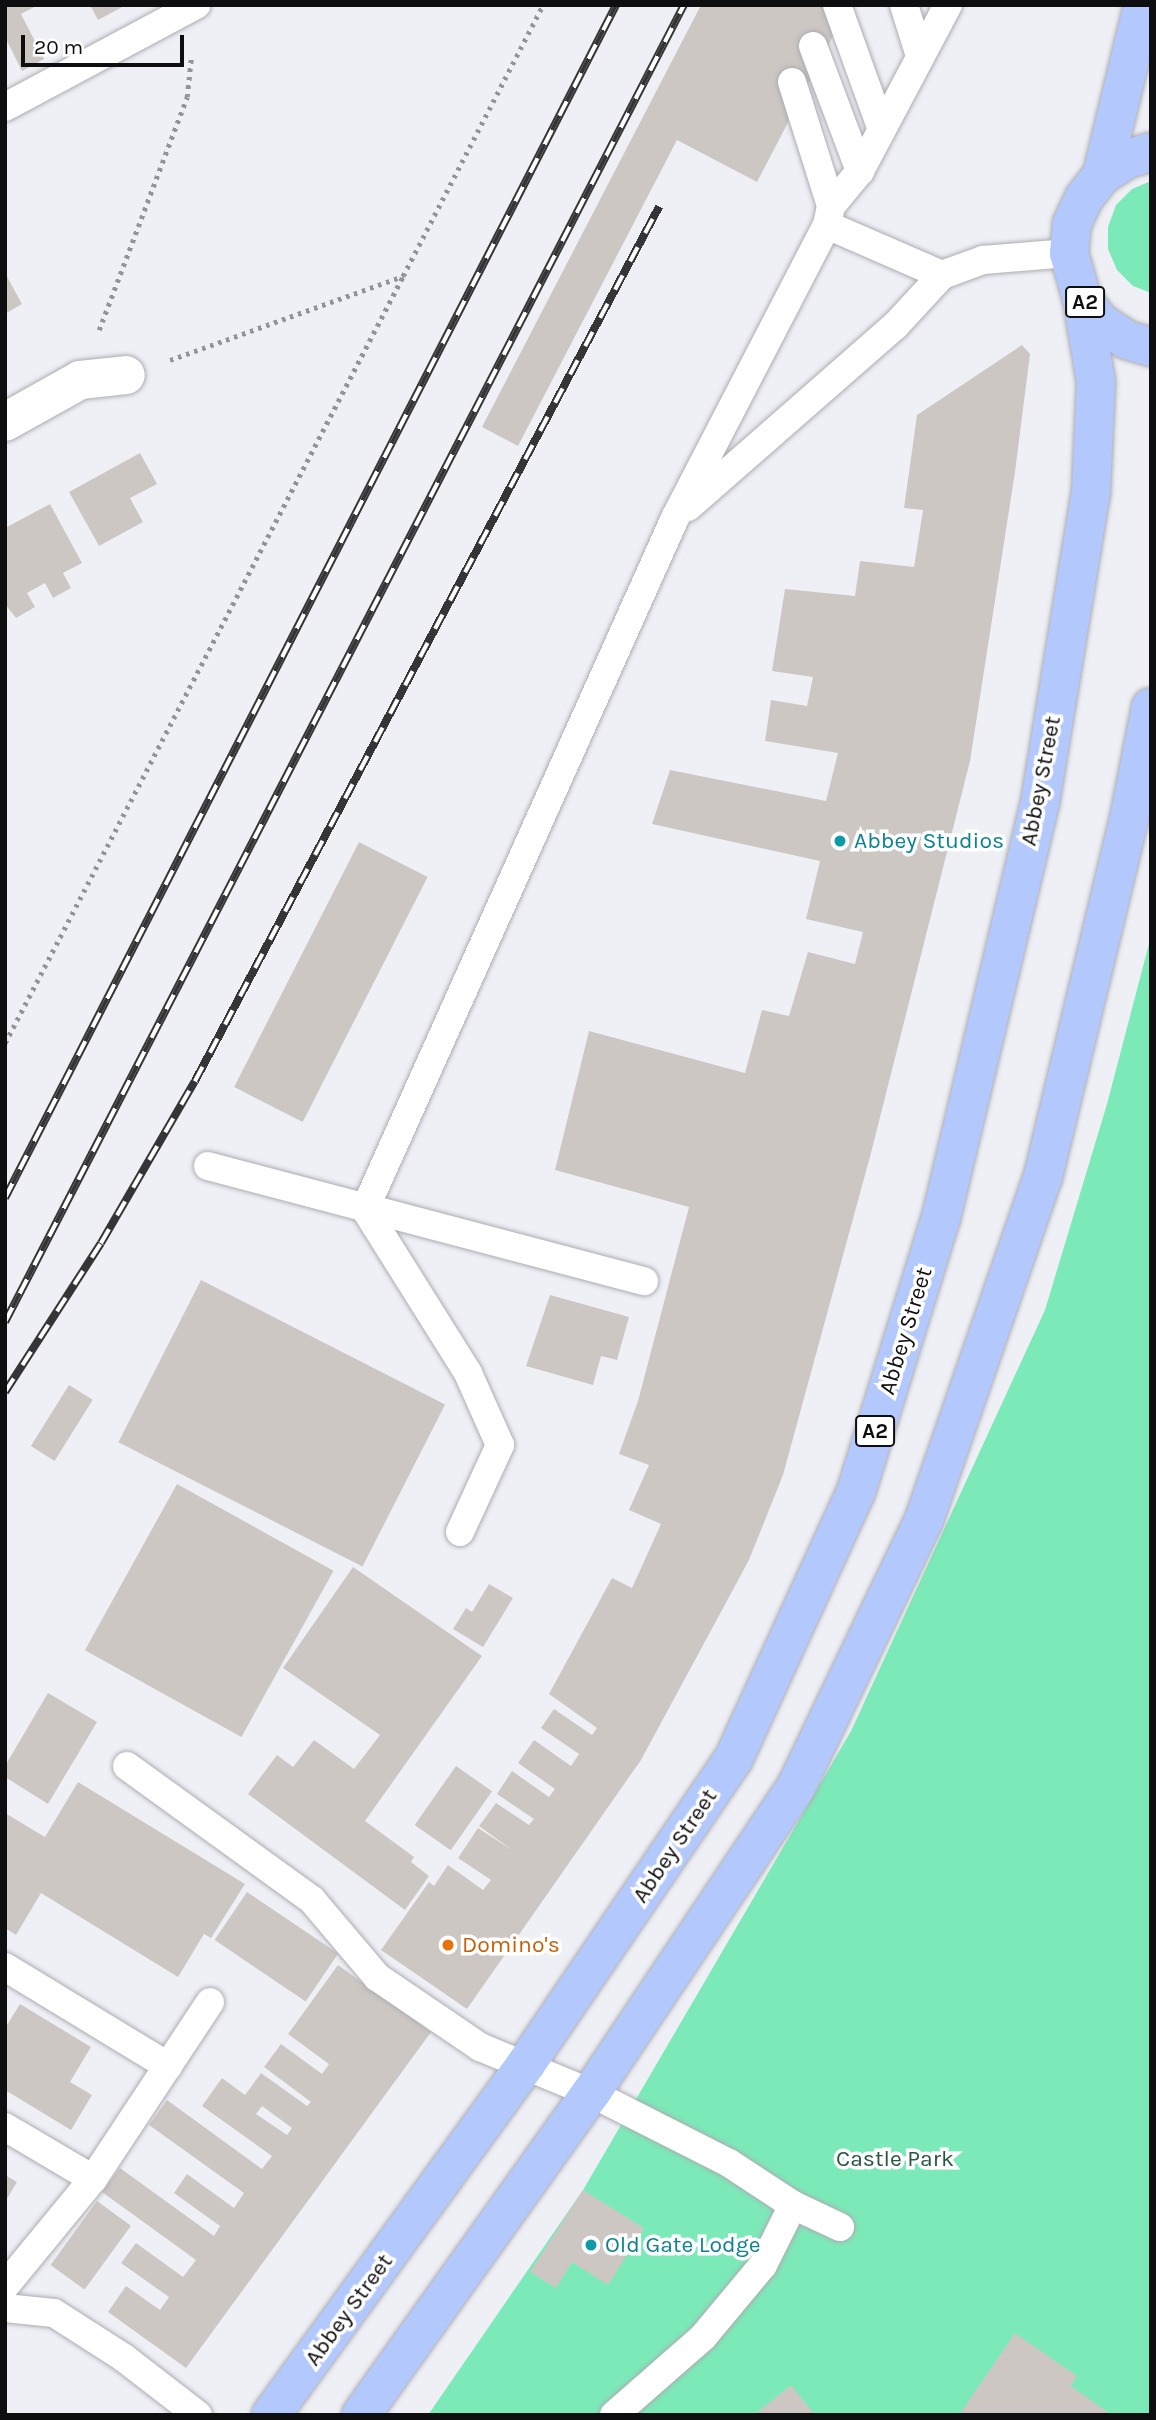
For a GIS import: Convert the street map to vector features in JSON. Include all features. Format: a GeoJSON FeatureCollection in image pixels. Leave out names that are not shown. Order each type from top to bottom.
{"type":"FeatureCollection","features":[{"type":"Feature","properties":{"kind":"main road","name":"A2"},"geometry":{"type":"LineString","coordinates":[[1102,175],[1143,5]]}},
{"type":"Feature","properties":{"kind":"main road","name":"A2"},"geometry":{"type":"LineString","coordinates":[[1151,152],[1126,159],[1102,175],[1084,198],[1072,224],[1069,253],[1082,299],[1101,323],[1128,340],[1151,347]]}},
{"type":"Feature","properties":{"kind":"main road","name":"Abbey Street"},"geometry":{"type":"LineString","coordinates":[[271,2415],[526,2064],[734,1758],[856,1492],[941,1218],[1040,803],[1091,493],[1096,382],[1082,299]]}},
{"type":"Feature","properties":{"kind":"main road"},"geometry":{"type":"LineString","coordinates":[[361,2415],[591,2094],[796,1787],[924,1520],[1043,1178],[1128,824],[1151,707]]}},
{"type":"Feature","properties":{"kind":"street"},"geometry":{"type":"LineString","coordinates":[[5,422],[80,380],[126,375]]}},
{"type":"Feature","properties":{"kind":"lane"},"geometry":{"type":"LineString","coordinates":[[5,107],[196,5]]}},
{"type":"Feature","properties":{"kind":"lane"},"geometry":{"type":"LineString","coordinates":[[836,5],[881,127]]}},
{"type":"Feature","properties":{"kind":"lane"},"geometry":{"type":"LineString","coordinates":[[904,5],[920,56]]}},
{"type":"Feature","properties":{"kind":"lane"},"geometry":{"type":"LineString","coordinates":[[365,1209],[675,518],[829,216],[860,171],[946,7]]}},
{"type":"Feature","properties":{"kind":"lane"},"geometry":{"type":"LineString","coordinates":[[813,46],[860,171]]}},
{"type":"Feature","properties":{"kind":"lane"},"geometry":{"type":"LineString","coordinates":[[792,82],[829,216],[942,275]]}},
{"type":"Feature","properties":{"kind":"lane"},"geometry":{"type":"LineString","coordinates":[[675,518],[895,326],[942,275],[983,260],[1069,253]]}},
{"type":"Feature","properties":{"kind":"lane"},"geometry":{"type":"LineString","coordinates":[[208,1166],[644,1281]]}},
{"type":"Feature","properties":{"kind":"lane"},"geometry":{"type":"LineString","coordinates":[[365,1209],[468,1373],[500,1445],[460,1532]]}},
{"type":"Feature","properties":{"kind":"lane"},"geometry":{"type":"LineString","coordinates":[[127,1766],[312,1900],[377,1977],[480,2047],[526,2064],[591,2094],[729,2163],[793,2205],[839,2227]]}},
{"type":"Feature","properties":{"kind":"lane"},"geometry":{"type":"LineString","coordinates":[[5,1967],[168,2066]]}},
{"type":"Feature","properties":{"kind":"lane"},"geometry":{"type":"LineString","coordinates":[[5,2286],[93,2179],[210,2002]]}},
{"type":"Feature","properties":{"kind":"lane"},"geometry":{"type":"LineString","coordinates":[[5,2127],[93,2179]]}},
{"type":"Feature","properties":{"kind":"lane"},"geometry":{"type":"LineString","coordinates":[[614,2415],[703,2337],[763,2265],[793,2205]]}},
{"type":"Feature","properties":{"kind":"lane"},"geometry":{"type":"LineString","coordinates":[[5,2308],[54,2313],[124,2358],[198,2415]]}},
{"type":"Feature","properties":{"kind":"path"},"geometry":{"type":"LineString","coordinates":[[5,1043],[543,5]]}},
{"type":"Feature","properties":{"kind":"path"},"geometry":{"type":"LineString","coordinates":[[80,380],[187,97],[192,44]]}},
{"type":"Feature","properties":{"kind":"path"},"geometry":{"type":"LineString","coordinates":[[126,375],[403,276]]}},
{"type":"Feature","properties":{"kind":"green space"},"geometry":{"type":"Polygon","coordinates":[[[1151,181],[1151,293],[1133,286],[1117,270],[1108,249],[1108,227],[1116,205],[1132,189],[1151,181]]]}},
{"type":"Feature","properties":{"kind":"green space","name":"Castle Park"},"geometry":{"type":"Polygon","coordinates":[[[1151,936],[1151,2415],[428,2415],[583,2190],[851,1731],[1045,1310],[1107,1104],[1151,936]]]}},
{"type":"Feature","properties":{"kind":"building"},"geometry":{"type":"Polygon","coordinates":[[[5,5],[38,5],[21,14],[44,59],[22,71],[5,37],[5,5]]]}},
{"type":"Feature","properties":{"kind":"building"},"geometry":{"type":"Polygon","coordinates":[[[90,5],[126,5],[98,20],[90,5]]]}},
{"type":"Feature","properties":{"kind":"building"},"geometry":{"type":"Polygon","coordinates":[[[701,5],[849,5],[757,182],[677,140],[518,446],[482,427],[701,5]]]}},
{"type":"Feature","properties":{"kind":"building"},"geometry":{"type":"Polygon","coordinates":[[[5,273],[22,304],[5,314],[5,273]]]}},
{"type":"Feature","properties":{"kind":"building"},"geometry":{"type":"Polygon","coordinates":[[[1022,345],[1030,354],[1015,472],[970,761],[871,1153],[783,1475],[749,1560],[641,1760],[467,2009],[381,1950],[429,1882],[434,1886],[448,1865],[483,1890],[491,1880],[458,1858],[478,1828],[512,1850],[479,1826],[496,1803],[529,1825],[534,1819],[497,1794],[512,1771],[549,1797],[555,1789],[518,1763],[534,1740],[571,1766],[579,1754],[541,1728],[554,1709],[592,1735],[597,1728],[549,1694],[612,1578],[632,1588],[661,1524],[629,1510],[649,1465],[619,1454],[638,1401],[689,1207],[555,1170],[589,1031],[745,1073],[762,1010],[789,1016],[808,952],[855,964],[863,932],[806,919],[820,861],[652,824],[670,770],[826,801],[838,753],[765,741],[771,700],[807,706],[813,677],[772,671],[785,589],[855,596],[860,561],[914,567],[923,510],[904,508],[917,415],[1022,345]]]}},
{"type":"Feature","properties":{"kind":"building"},"geometry":{"type":"Polygon","coordinates":[[[140,453],[157,484],[130,498],[143,522],[99,546],[69,492],[140,453]]]}},
{"type":"Feature","properties":{"kind":"building"},"geometry":{"type":"Polygon","coordinates":[[[50,504],[82,563],[63,573],[71,588],[53,598],[45,583],[27,593],[35,607],[16,618],[5,604],[5,528],[50,504]]]}},
{"type":"Feature","properties":{"kind":"building"},"geometry":{"type":"Polygon","coordinates":[[[359,842],[428,877],[303,1122],[234,1087],[359,842]]]}},
{"type":"Feature","properties":{"kind":"building"},"geometry":{"type":"Polygon","coordinates":[[[201,1280],[445,1404],[363,1567],[118,1442],[201,1280]]]}},
{"type":"Feature","properties":{"kind":"building"},"geometry":{"type":"Polygon","coordinates":[[[550,1295],[629,1317],[617,1360],[601,1356],[593,1385],[526,1366],[550,1295]]]}},
{"type":"Feature","properties":{"kind":"building"},"geometry":{"type":"Polygon","coordinates":[[[69,1385],[93,1400],[55,1461],[31,1446],[69,1385]]]}},
{"type":"Feature","properties":{"kind":"building"},"geometry":{"type":"Polygon","coordinates":[[[177,1484],[334,1571],[241,1737],[85,1650],[177,1484]]]}},
{"type":"Feature","properties":{"kind":"building"},"geometry":{"type":"Polygon","coordinates":[[[353,1567],[482,1656],[365,1821],[414,1857],[411,1862],[429,1876],[405,1910],[248,1794],[277,1755],[293,1767],[314,1740],[354,1769],[380,1735],[283,1668],[353,1567]]]}},
{"type":"Feature","properties":{"kind":"building"},"geometry":{"type":"Polygon","coordinates":[[[489,1584],[513,1598],[483,1647],[453,1629],[466,1608],[472,1612],[489,1584]]]}},
{"type":"Feature","properties":{"kind":"building"},"geometry":{"type":"Polygon","coordinates":[[[48,1693],[97,1722],[48,1804],[5,1777],[5,1766],[48,1693]]]}},
{"type":"Feature","properties":{"kind":"building"},"geometry":{"type":"Polygon","coordinates":[[[456,1766],[492,1791],[451,1850],[415,1825],[456,1766]]]}},
{"type":"Feature","properties":{"kind":"building"},"geometry":{"type":"Polygon","coordinates":[[[78,1782],[245,1884],[211,1938],[204,1934],[178,1977],[41,1893],[16,1935],[5,1928],[5,1813],[45,1837],[78,1782]]]}},
{"type":"Feature","properties":{"kind":"building"},"geometry":{"type":"Polygon","coordinates":[[[247,1892],[338,1954],[306,2002],[215,1940],[247,1892]]]}},
{"type":"Feature","properties":{"kind":"building"},"geometry":{"type":"Polygon","coordinates":[[[338,1965],[431,2032],[186,2368],[108,2312],[126,2286],[160,2310],[169,2297],[121,2263],[136,2243],[183,2277],[196,2260],[102,2192],[120,2168],[214,2236],[220,2226],[174,2193],[187,2174],[234,2208],[244,2193],[149,2125],[167,2100],[262,2169],[272,2156],[202,2106],[222,2078],[245,2095],[261,2073],[307,2106],[311,2102],[264,2067],[281,2044],[322,2074],[329,2064],[288,2034],[338,1965]],[[262,2106],[256,2114],[287,2135],[292,2128],[262,2106]]]}},
{"type":"Feature","properties":{"kind":"building"},"geometry":{"type":"Polygon","coordinates":[[[20,2004],[91,2047],[70,2082],[92,2095],[71,2130],[5,2090],[5,2028],[20,2004]]]}},
{"type":"Feature","properties":{"kind":"building"},"geometry":{"type":"Polygon","coordinates":[[[5,2175],[17,2182],[5,2202],[5,2175]]]}},
{"type":"Feature","properties":{"kind":"building","name":"Old Gate Lodge"},"geometry":{"type":"Polygon","coordinates":[[[583,2190],[644,2228],[608,2285],[572,2262],[556,2288],[530,2272],[583,2190]]]}},
{"type":"Feature","properties":{"kind":"building"},"geometry":{"type":"Polygon","coordinates":[[[97,2201],[131,2226],[85,2290],[51,2265],[97,2201]]]}},
{"type":"Feature","properties":{"kind":"building"},"geometry":{"type":"Polygon","coordinates":[[[1015,2333],[1077,2376],[1071,2386],[1112,2415],[959,2415],[1015,2333]]]}},
{"type":"Feature","properties":{"kind":"building"},"geometry":{"type":"Polygon","coordinates":[[[791,2385],[815,2415],[754,2415],[791,2385]]]}},
{"type":"Feature","properties":{"kind":"railway"},"geometry":{"type":"LineString","coordinates":[[5,1198],[616,5]]}},
{"type":"Feature","properties":{"kind":"railway"},"geometry":{"type":"LineString","coordinates":[[5,1322],[684,5]]}},
{"type":"Feature","properties":{"kind":"railway"},"geometry":{"type":"LineString","coordinates":[[5,1392],[101,1243],[195,1081],[659,207]]}},
{"type":"Feature","properties":{"kind":"place","name":"Abbey Studios"},"geometry":{"type":"Point","coordinates":[840,841]}},
{"type":"Feature","properties":{"kind":"place","name":"Domino's"},"geometry":{"type":"Point","coordinates":[448,1945]}},
{"type":"Feature","properties":{"kind":"place","name":"Old Gate Lodge"},"geometry":{"type":"Point","coordinates":[591,2245]}}]}
